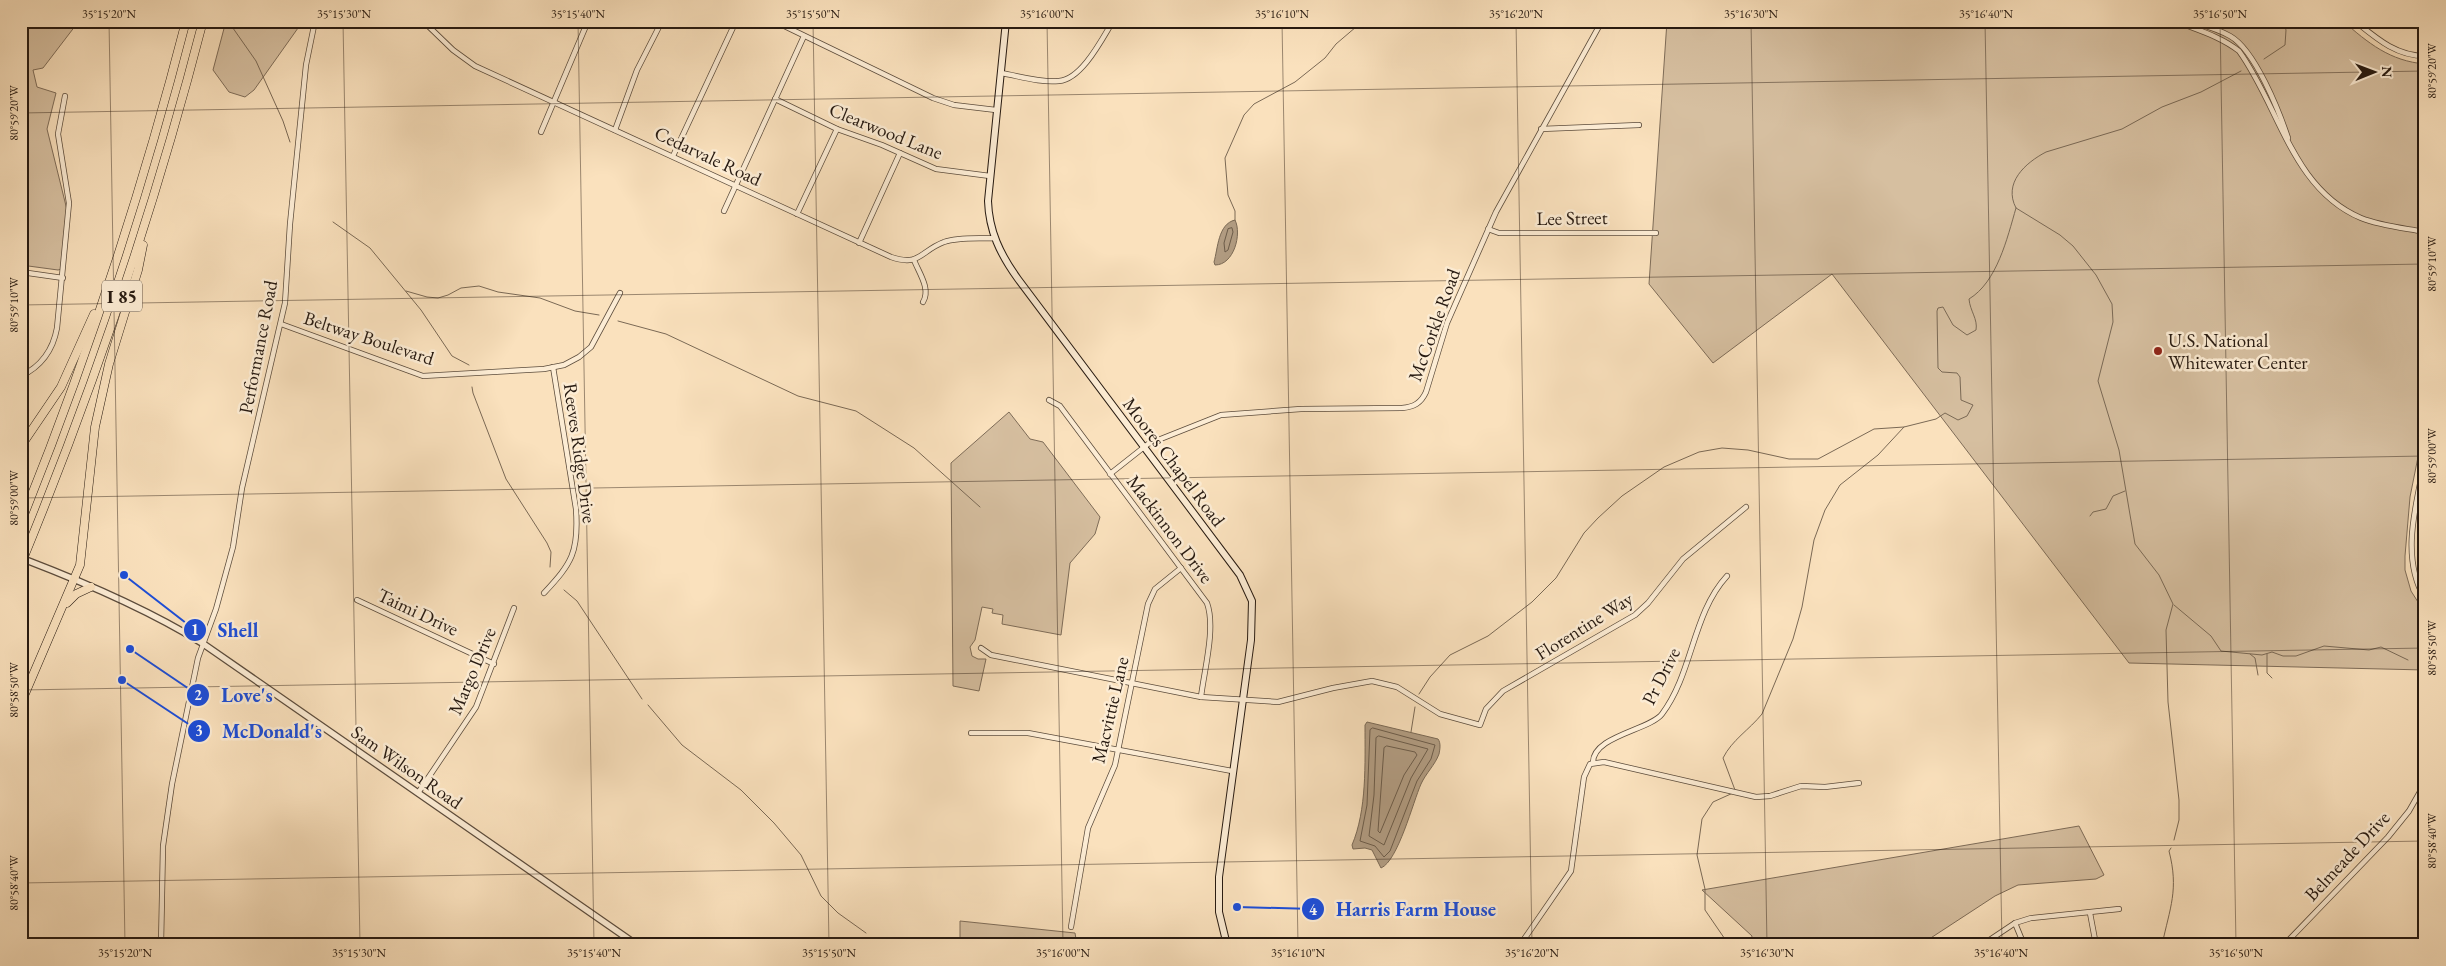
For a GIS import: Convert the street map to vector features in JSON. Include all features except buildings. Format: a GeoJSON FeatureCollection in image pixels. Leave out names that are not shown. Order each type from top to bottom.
{"type":"FeatureCollection","features":[{"type":"Feature","properties":{"kind":"highway","name":"I 85"},"geometry":{"type":"LineString","coordinates":[[21,522],[71,393],[109,286],[150,154],[186,21]]}},
{"type":"Feature","properties":{"kind":"highway","name":"I 85"},"geometry":{"type":"LineString","coordinates":[[23,561],[101,359],[152,204],[203,21]]}},
{"type":"Feature","properties":{"kind":"highway"},"geometry":{"type":"LineString","coordinates":[[21,703],[60,616],[75,579],[81,557],[90,455],[98,407],[108,364],[138,270],[152,204]]}},
{"type":"Feature","properties":{"kind":"highway"},"geometry":{"type":"LineString","coordinates":[[21,446],[61,388],[109,286]]}},
{"type":"Feature","properties":{"kind":"highway"},"geometry":{"type":"LineString","coordinates":[[60,616],[72,597],[91,587]]}},
{"type":"Feature","properties":{"kind":"main road","name":"Moores Chapel Road"},"geometry":{"type":"LineString","coordinates":[[1006,21],[990,176],[989,210],[994,238],[1001,253],[1018,279],[1240,575],[1250,594],[1253,615],[1218,877],[1219,912],[1227,945]]}},
{"type":"Feature","properties":{"kind":"street","name":"Performance Road"},"geometry":{"type":"LineString","coordinates":[[161,945],[165,820],[191,687],[202,643],[216,609],[233,547],[242,488],[281,324],[287,288],[290,224],[306,65],[315,21]]}},
{"type":"Feature","properties":{"kind":"street","name":"Cedarvale Road"},"geometry":{"type":"LineString","coordinates":[[423,21],[468,61],[899,260],[914,260]]}},
{"type":"Feature","properties":{"kind":"street"},"geometry":{"type":"LineString","coordinates":[[542,132],[556,102],[570,60],[588,21]]}},
{"type":"Feature","properties":{"kind":"street"},"geometry":{"type":"LineString","coordinates":[[615,130],[637,70],[662,21]]}},
{"type":"Feature","properties":{"kind":"street"},"geometry":{"type":"LineString","coordinates":[[673,156],[736,21]]}},
{"type":"Feature","properties":{"kind":"street"},"geometry":{"type":"LineString","coordinates":[[774,21],[933,98],[954,105],[996,110]]}},
{"type":"Feature","properties":{"kind":"street"},"geometry":{"type":"LineString","coordinates":[[1001,73],[1047,80],[1066,79],[1079,71],[1113,21]]}},
{"type":"Feature","properties":{"kind":"street","name":"McCorkle Road"},"geometry":{"type":"LineString","coordinates":[[1110,474],[1144,447],[1200,422],[1231,413],[1402,408],[1418,404],[1426,392],[1447,323],[1488,230],[1541,129],[1602,21]]}},
{"type":"Feature","properties":{"kind":"street"},"geometry":{"type":"LineString","coordinates":[[2175,21],[2229,43],[2239,52],[2291,147],[2316,186],[2345,210],[2362,218],[2425,232]]}},
{"type":"Feature","properties":{"kind":"street"},"geometry":{"type":"LineString","coordinates":[[2190,21],[2230,36],[2243,46],[2252,57],[2291,147]]}},
{"type":"Feature","properties":{"kind":"street"},"geometry":{"type":"LineString","coordinates":[[2355,21],[2395,50],[2409,55],[2425,56]]}},
{"type":"Feature","properties":{"kind":"street"},"geometry":{"type":"LineString","coordinates":[[724,211],[804,36]]}},
{"type":"Feature","properties":{"kind":"street"},"geometry":{"type":"LineString","coordinates":[[21,376],[42,363],[55,337],[63,278],[69,203],[58,134],[65,96]]}},
{"type":"Feature","properties":{"kind":"street","name":"Clearwood Lane"},"geometry":{"type":"LineString","coordinates":[[775,99],[837,129],[936,169],[990,176]]}},
{"type":"Feature","properties":{"kind":"street"},"geometry":{"type":"LineString","coordinates":[[1541,129],[1640,124]]}},
{"type":"Feature","properties":{"kind":"street"},"geometry":{"type":"LineString","coordinates":[[797,214],[837,129]]}},
{"type":"Feature","properties":{"kind":"street"},"geometry":{"type":"LineString","coordinates":[[859,242],[900,153]]}},
{"type":"Feature","properties":{"kind":"street","name":"Lee Street"},"geometry":{"type":"LineString","coordinates":[[1488,230],[1506,234],[1656,232]]}},
{"type":"Feature","properties":{"kind":"street"},"geometry":{"type":"LineString","coordinates":[[923,302],[926,296],[925,287],[914,260],[944,242],[994,238]]}},
{"type":"Feature","properties":{"kind":"street"},"geometry":{"type":"LineString","coordinates":[[21,272],[63,278]]}},
{"type":"Feature","properties":{"kind":"street","name":"Beltway Boulevard"},"geometry":{"type":"LineString","coordinates":[[281,324],[423,376],[552,367],[564,365],[579,357],[591,347],[620,293]]}},
{"type":"Feature","properties":{"kind":"street","name":"Reeves Ridge Drive"},"geometry":{"type":"LineString","coordinates":[[544,593],[566,569],[576,546],[577,529],[552,367]]}},
{"type":"Feature","properties":{"kind":"street","name":"Mackinnon Drive"},"geometry":{"type":"LineString","coordinates":[[1049,400],[1060,406],[1207,603],[1210,610],[1210,630],[1201,697]]}},
{"type":"Feature","properties":{"kind":"street"},"geometry":{"type":"LineString","coordinates":[[2425,460],[2413,533],[2412,556],[2416,582],[2425,599]]}},
{"type":"Feature","properties":{"kind":"street","name":"Florentine Way"},"geometry":{"type":"LineString","coordinates":[[1242,700],[1264,703],[1292,700],[1333,688],[1372,681],[1397,687],[1440,714],[1480,725],[1486,709],[1503,691],[1635,615],[1648,603],[1683,559],[1746,507]]}},
{"type":"Feature","properties":{"kind":"street","name":"Sam Wilson Road"},"geometry":{"type":"LineString","coordinates":[[23,561],[75,579],[156,617],[202,643],[637,945]]}},
{"type":"Feature","properties":{"kind":"street","name":"Macvittie Lane"},"geometry":{"type":"LineString","coordinates":[[1071,927],[1089,822],[1113,770],[1150,598],[1160,584],[1182,568]]}},
{"type":"Feature","properties":{"kind":"street","name":"Pr Drive"},"geometry":{"type":"LineString","coordinates":[[1520,945],[1571,871],[1584,776],[1587,768],[1593,762],[1592,758],[1608,743],[1661,716],[1686,667],[1705,612],[1717,588],[1727,576]]}},
{"type":"Feature","properties":{"kind":"street","name":"Taimi Drive"},"geometry":{"type":"LineString","coordinates":[[357,600],[494,664]]}},
{"type":"Feature","properties":{"kind":"street","name":"Margo Drive"},"geometry":{"type":"LineString","coordinates":[[418,793],[471,716],[481,697],[514,608]]}},
{"type":"Feature","properties":{"kind":"street"},"geometry":{"type":"LineString","coordinates":[[980,648],[991,655],[1201,697],[1242,700]]}},
{"type":"Feature","properties":{"kind":"street"},"geometry":{"type":"LineString","coordinates":[[971,733],[1028,733],[1232,772]]}},
{"type":"Feature","properties":{"kind":"street"},"geometry":{"type":"LineString","coordinates":[[1593,762],[1604,762],[1658,776],[1709,785],[1756,798],[1770,796],[1801,786],[1825,787],[1858,783]]}},
{"type":"Feature","properties":{"kind":"street","name":"Belmeade Drive"},"geometry":{"type":"LineString","coordinates":[[2284,945],[2388,837],[2409,811],[2425,783]]}},
{"type":"Feature","properties":{"kind":"street"},"geometry":{"type":"LineString","coordinates":[[1982,945],[2015,924],[2040,916],[2119,909]]}},
{"type":"Feature","properties":{"kind":"street"},"geometry":{"type":"LineString","coordinates":[[2090,913],[2096,945]]}},
{"type":"Feature","properties":{"kind":"street"},"geometry":{"type":"LineString","coordinates":[[2015,924],[2024,945]]}},
{"type":"Feature","properties":{"kind":"shaded area"},"geometry":{"type":"Polygon","coordinates":[[[21,21],[79,21],[43,68],[33,70],[37,87],[56,93],[47,129],[67,210],[62,269],[58,270],[21,265],[21,21]]]}},
{"type":"Feature","properties":{"kind":"shaded area"},"geometry":{"type":"Polygon","coordinates":[[[226,21],[303,21],[254,90],[245,97],[229,92],[213,70],[226,21]]]}},
{"type":"Feature","properties":{"kind":"shaded area","name":"U.S. National Whitewater Center"},"geometry":{"type":"Polygon","coordinates":[[[1667,21],[2343,21],[2380,50],[2401,59],[2425,64],[2425,422],[2410,497],[2405,570],[2411,591],[2425,613],[2425,670],[2129,663],[1832,274],[1713,363],[1649,284],[1667,21]]]}},
{"type":"Feature","properties":{"kind":"shaded area"},"geometry":{"type":"Polygon","coordinates":[[[1009,412],[1030,439],[1043,442],[1100,517],[1095,534],[1070,563],[1061,635],[1002,624],[1003,615],[992,613],[993,609],[982,607],[975,640],[970,647],[972,656],[978,659],[986,659],[979,691],[953,686],[951,463],[1009,412]]]}},
{"type":"Feature","properties":{"kind":"shaded area"},"geometry":{"type":"Polygon","coordinates":[[[2079,826],[2104,875],[2096,879],[2018,885],[1995,896],[1920,945],[1750,945],[1752,936],[1702,890],[2079,826]]]}},
{"type":"Feature","properties":{"kind":"shaded area"},"geometry":{"type":"Polygon","coordinates":[[[960,921],[1075,933],[1077,945],[960,945],[960,921]]]}},
{"type":"Feature","properties":{"kind":"water"},"geometry":{"type":"Polygon","coordinates":[[[1235,220],[1238,233],[1235,248],[1227,260],[1222,264],[1215,265],[1214,262],[1222,231],[1229,222],[1235,220]]]}},
{"type":"Feature","properties":{"kind":"water"},"geometry":{"type":"Polygon","coordinates":[[[1367,722],[1438,739],[1440,744],[1439,754],[1421,784],[1399,843],[1387,863],[1381,868],[1372,850],[1365,848],[1353,849],[1352,845],[1363,802],[1365,725],[1367,722]]]}},
{"type":"Feature","properties":{"kind":"waterway"},"geometry":{"type":"LineString","coordinates":[[228,21],[256,61],[283,121],[290,142]]}},
{"type":"Feature","properties":{"kind":"waterway"},"geometry":{"type":"LineString","coordinates":[[1235,220],[1235,211],[1228,195],[1225,158],[1244,115],[1254,104],[1295,82],[1325,58],[1336,44],[1363,21]]}},
{"type":"Feature","properties":{"kind":"waterway"},"geometry":{"type":"LineString","coordinates":[[2264,59],[2285,45],[2286,30],[2283,21]]}},
{"type":"Feature","properties":{"kind":"waterway"},"geometry":{"type":"LineString","coordinates":[[2174,840],[2179,820],[2179,800],[2168,702],[2166,630],[2173,604],[2159,575],[2135,544],[2119,450],[2098,381],[2113,322],[2112,304],[2096,275],[2073,246],[2060,235],[2016,208],[2012,190],[2014,182],[2024,168],[2046,152],[2122,129],[2162,107],[2201,92],[2241,71]]}},
{"type":"Feature","properties":{"kind":"waterway"},"geometry":{"type":"LineString","coordinates":[[1419,694],[1430,677],[1450,655],[1488,636],[1532,602],[1556,578],[1584,533],[1598,518],[1622,496],[1664,467],[1699,452],[1722,448],[1748,450],[1789,459],[1818,459],[1874,429],[1904,427],[1936,419],[1945,413],[1958,420],[1967,416],[1973,405],[1961,400],[1960,377],[1957,373],[1942,372],[1938,368],[1937,311],[1938,308],[1943,307],[1953,325],[1967,335],[1976,330],[1976,322],[1969,299],[1979,291],[1994,271],[2005,246],[2016,208]]}},
{"type":"Feature","properties":{"kind":"waterway"},"geometry":{"type":"LineString","coordinates":[[333,222],[370,248],[421,310],[452,356],[469,365]]}},
{"type":"Feature","properties":{"kind":"waterway"},"geometry":{"type":"LineString","coordinates":[[406,291],[438,298],[461,288],[479,286],[498,292],[540,298],[575,311],[599,315]]}},
{"type":"Feature","properties":{"kind":"waterway"},"geometry":{"type":"LineString","coordinates":[[618,321],[666,334],[798,396],[856,411],[914,448],[980,507]]}},
{"type":"Feature","properties":{"kind":"waterway"},"geometry":{"type":"LineString","coordinates":[[472,387],[506,479],[551,552],[550,567]]}},
{"type":"Feature","properties":{"kind":"waterway"},"geometry":{"type":"LineString","coordinates":[[1735,790],[1723,758],[1736,740],[1762,714],[1793,639],[1802,607],[1814,540],[1825,510],[1840,485],[1878,455],[1904,427]]}},
{"type":"Feature","properties":{"kind":"waterway"},"geometry":{"type":"LineString","coordinates":[[2090,516],[2093,512],[2106,509],[2113,496],[2125,491]]}},
{"type":"Feature","properties":{"kind":"waterway"},"geometry":{"type":"LineString","coordinates":[[564,590],[577,601],[642,699]]}},
{"type":"Feature","properties":{"kind":"waterway"},"geometry":{"type":"LineString","coordinates":[[2174,605],[2211,636],[2221,651],[2262,655],[2272,652],[2283,656],[2296,656],[2324,646],[2369,650],[2381,647],[2408,660]]}},
{"type":"Feature","properties":{"kind":"waterway"},"geometry":{"type":"LineString","coordinates":[[2250,654],[2255,658],[2258,675]]}},
{"type":"Feature","properties":{"kind":"waterway"},"geometry":{"type":"LineString","coordinates":[[2267,654],[2267,673],[2272,678]]}},
{"type":"Feature","properties":{"kind":"waterway"},"geometry":{"type":"LineString","coordinates":[[648,705],[682,745],[741,790],[774,823],[801,855],[821,896],[838,913],[866,933]]}},
{"type":"Feature","properties":{"kind":"waterway"},"geometry":{"type":"LineString","coordinates":[[1411,732],[1415,707]]}},
{"type":"Feature","properties":{"kind":"waterway"},"geometry":{"type":"LineString","coordinates":[[1729,945],[1705,910],[1705,889],[1697,855],[1702,819],[1713,802],[1733,793]]}},
{"type":"Feature","properties":{"kind":"waterway"},"geometry":{"type":"LineString","coordinates":[[2162,945],[2173,888],[2169,851],[2171,848]]}},
{"type":"Feature","properties":{"kind":"place","name":"U.S. National Whitewater Center"},"geometry":{"type":"Point","coordinates":[2158,351]}},
{"type":"Feature","properties":{"kind":"place","name":"Shell"},"geometry":{"type":"Point","coordinates":[124,575]}},
{"type":"Feature","properties":{"kind":"place","name":"Love's"},"geometry":{"type":"Point","coordinates":[130,649]}},
{"type":"Feature","properties":{"kind":"place","name":"McDonald's"},"geometry":{"type":"Point","coordinates":[122,680]}},
{"type":"Feature","properties":{"kind":"place","name":"Harris Farm House"},"geometry":{"type":"Point","coordinates":[1237,907]}}]}
